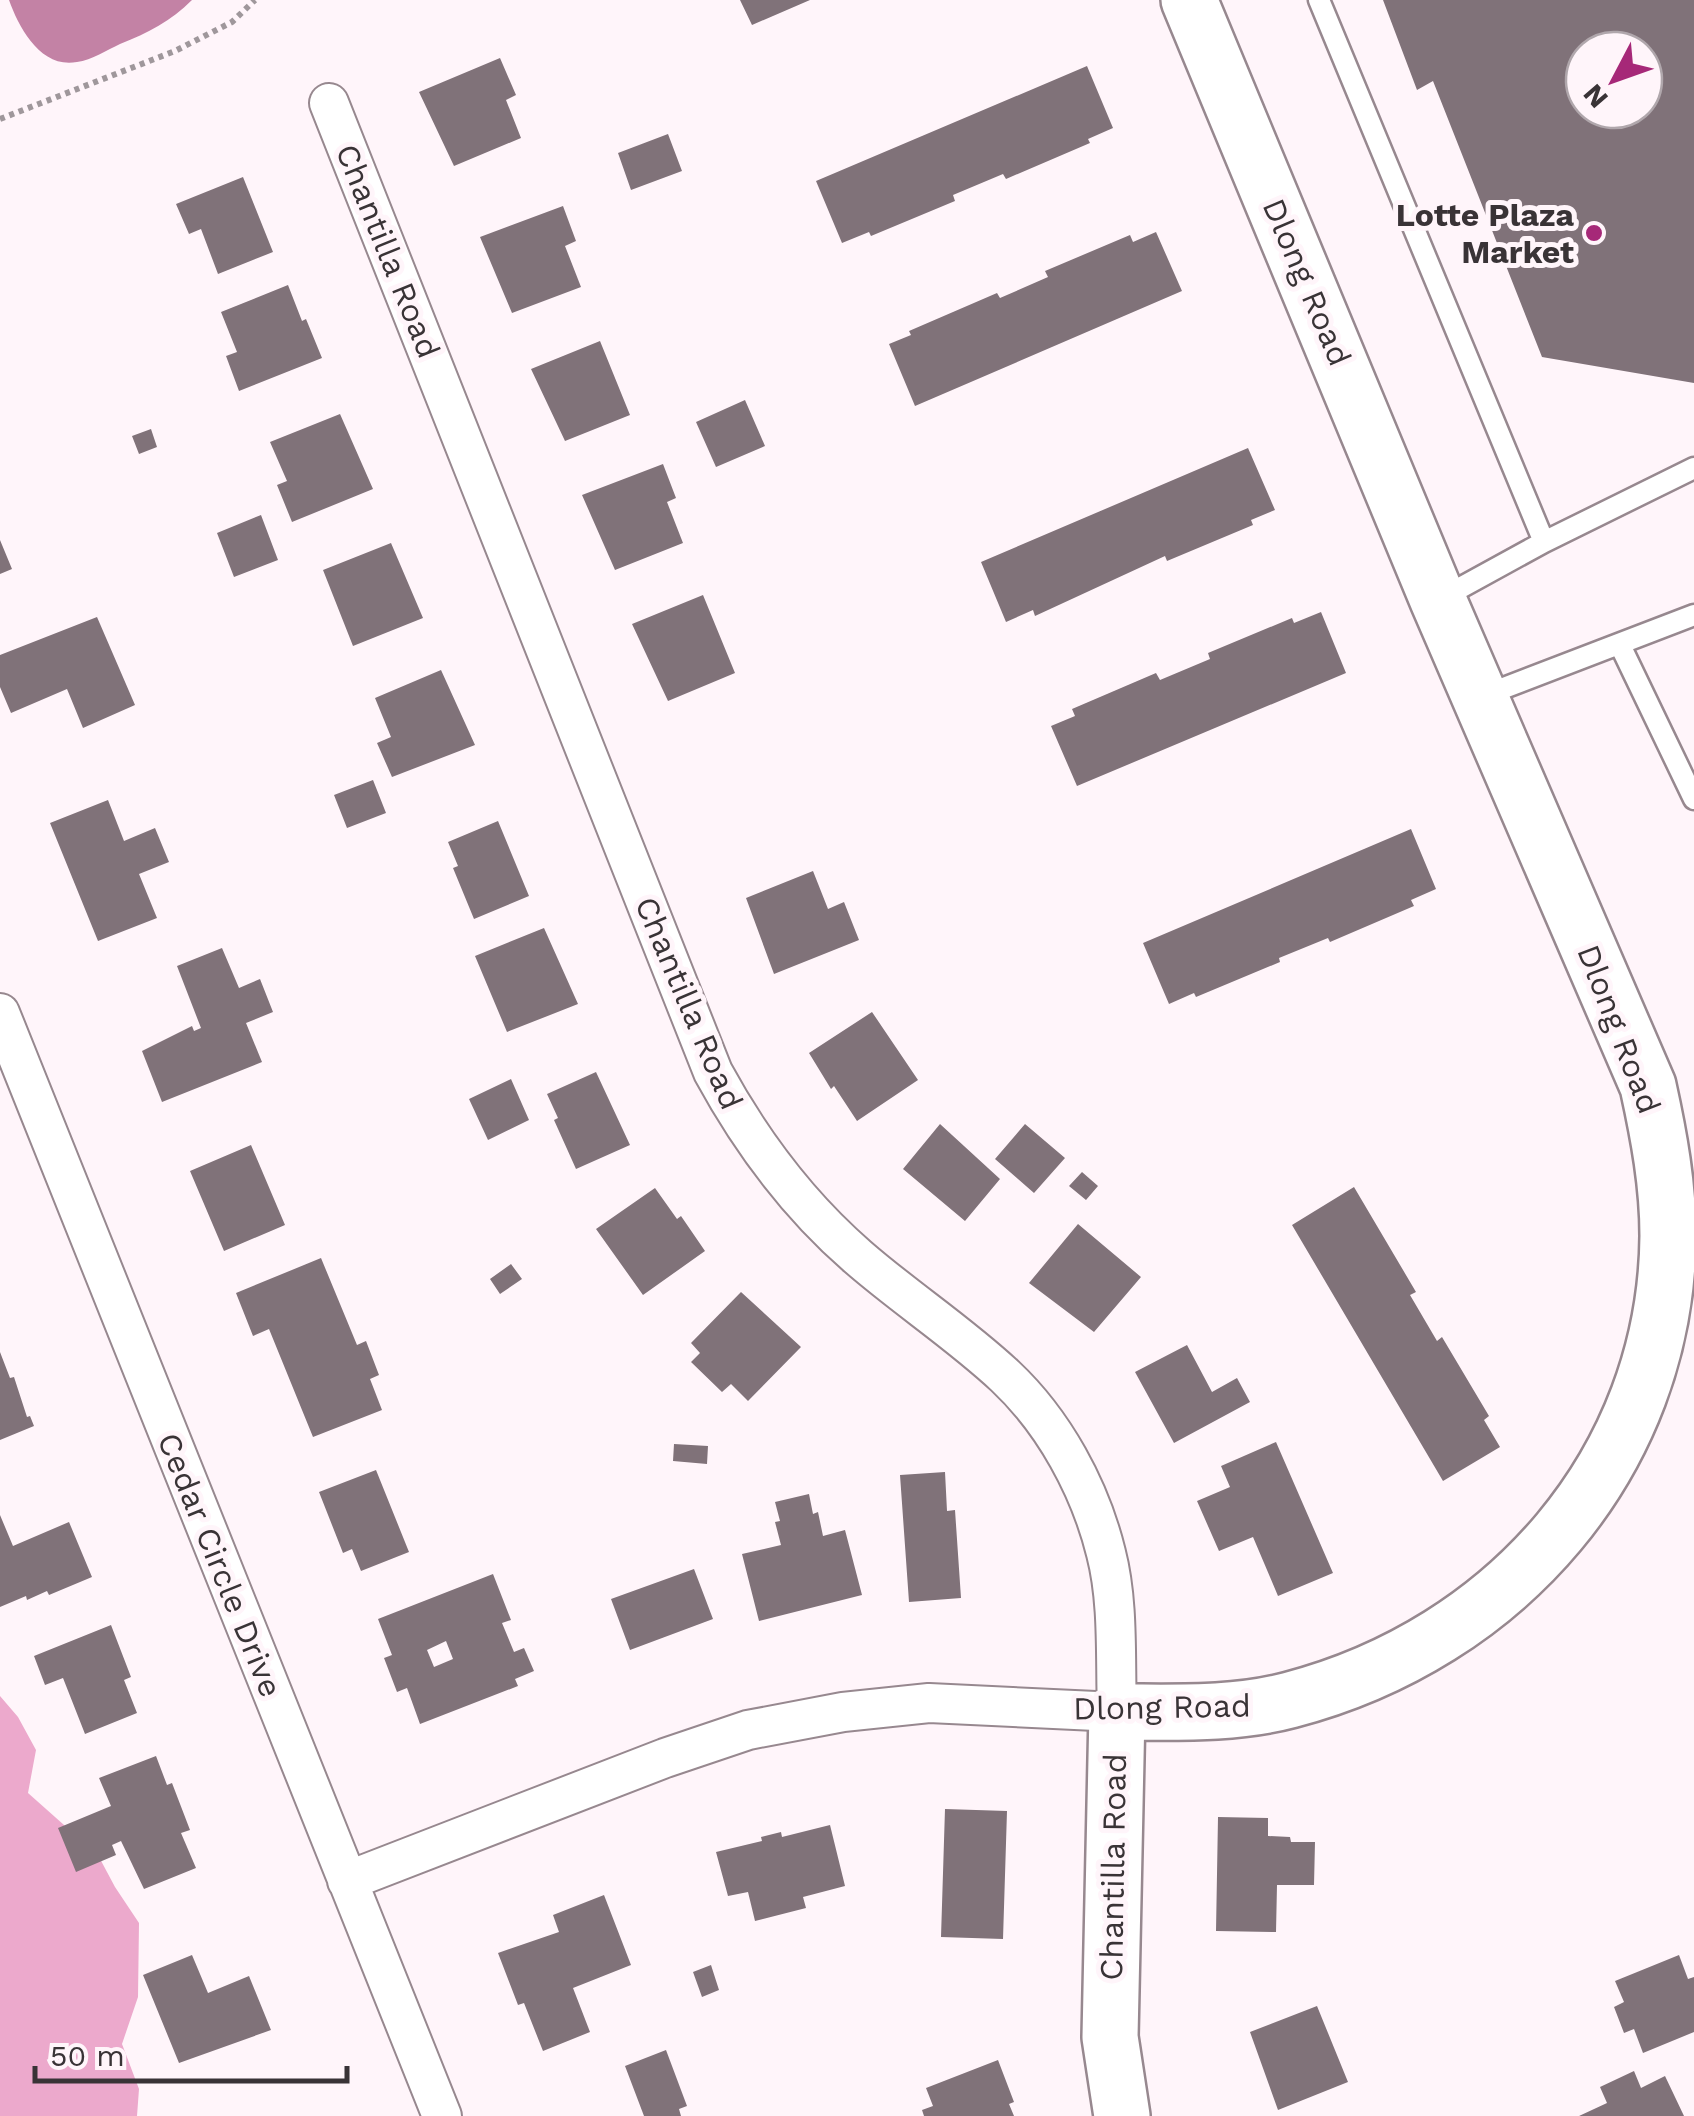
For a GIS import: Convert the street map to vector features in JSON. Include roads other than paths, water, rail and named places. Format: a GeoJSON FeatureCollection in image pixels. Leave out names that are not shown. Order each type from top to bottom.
{"type":"FeatureCollection","features":[{"type":"Feature","properties":{"kind":"street","name":"Dlong Road"},"geometry":{"type":"LineString","coordinates":[[347,1881],[664,1758],[748,1730],[843,1712],[929,1704],[1216,1712],[1288,1701],[1360,1678],[1408,1657],[1474,1614],[1528,1569],[1580,1510],[1615,1452],[1643,1385],[1662,1305],[1681,1257],[1648,1086],[1438,600],[1190,0]]}},
{"type":"Feature","properties":{"kind":"street","name":"Chantilla Road"},"geometry":{"type":"LineString","coordinates":[[329,103],[713,1072],[737,1117],[811,1212],[858,1256],[1006,1377],[1046,1421],[1070,1461],[1107,1554],[1117,1712],[1110,2037],[1122,2116]]}},
{"type":"Feature","properties":{"kind":"street","name":"Cedar Circle Drive"},"geometry":{"type":"LineString","coordinates":[[0,1013],[442,2116]]}},
{"type":"Feature","properties":{"kind":"lane"},"geometry":{"type":"LineString","coordinates":[[1319,0],[1544,542]]}},
{"type":"Feature","properties":{"kind":"lane"},"geometry":{"type":"LineString","coordinates":[[1438,600],[1694,468]]}},
{"type":"Feature","properties":{"kind":"lane"},"geometry":{"type":"LineString","coordinates":[[1481,697],[1694,615]]}},
{"type":"Feature","properties":{"kind":"lane"},"geometry":{"type":"LineString","coordinates":[[1620,645],[1694,800]]}},
{"type":"Feature","properties":{"kind":"place","name":"Lotte Plaza Market"},"geometry":{"type":"Point","coordinates":[1594,233]}}]}
